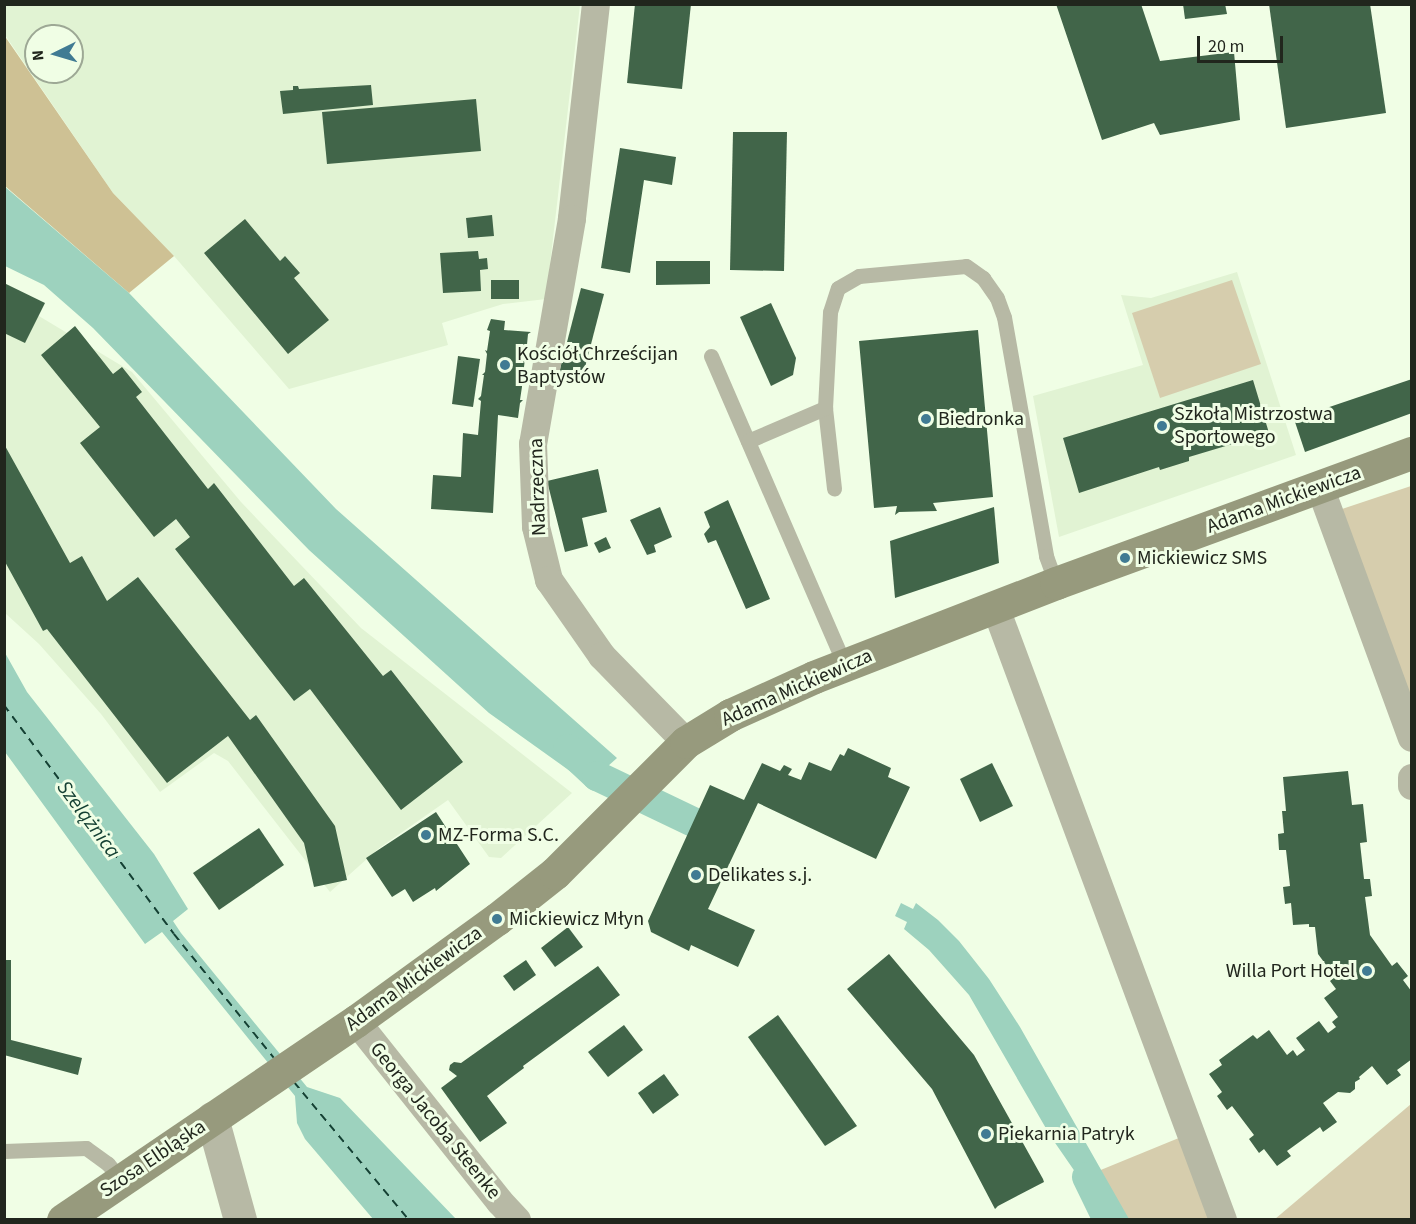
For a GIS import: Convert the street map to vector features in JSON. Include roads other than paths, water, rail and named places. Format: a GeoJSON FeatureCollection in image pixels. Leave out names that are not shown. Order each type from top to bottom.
{"type":"FeatureCollection","features":[{"type":"Feature","properties":{"kind":"main road","name":"Adama Mickiewicza"},"geometry":{"type":"LineString","coordinates":[[243,1098],[347,1027],[497,919],[555,873],[686,742],[730,715],[845,665],[995,606],[1412,453]]}},
{"type":"Feature","properties":{"kind":"main road","name":"Szosa Elbląska"},"geometry":{"type":"LineString","coordinates":[[63,1220],[243,1098]]}},
{"type":"Feature","properties":{"kind":"street","name":"Nadrzeczna"},"geometry":{"type":"LineString","coordinates":[[596,4],[572,219],[533,444],[536,527],[549,580],[602,656],[686,742]]}},
{"type":"Feature","properties":{"kind":"street"},"geometry":{"type":"LineString","coordinates":[[1320,487],[1412,738]]}},
{"type":"Feature","properties":{"kind":"street"},"geometry":{"type":"LineString","coordinates":[[995,606],[1223,1220]]}},
{"type":"Feature","properties":{"kind":"street"},"geometry":{"type":"LineString","coordinates":[[1412,778],[1412,786]]}},
{"type":"Feature","properties":{"kind":"street","name":"Georga Jacoba Steenke"},"geometry":{"type":"LineString","coordinates":[[347,1027],[517,1220]]}},
{"type":"Feature","properties":{"kind":"street"},"geometry":{"type":"LineString","coordinates":[[212,1118],[240,1220]]}},
{"type":"Feature","properties":{"kind":"lane"},"geometry":{"type":"LineString","coordinates":[[834,488],[825,408],[830,312],[838,288],[859,276],[966,266],[983,278],[997,298],[1004,317],[1046,556],[1056,583]]}},
{"type":"Feature","properties":{"kind":"lane"},"geometry":{"type":"LineString","coordinates":[[711,356],[845,665]]}},
{"type":"Feature","properties":{"kind":"lane"},"geometry":{"type":"LineString","coordinates":[[748,441],[825,408]]}},
{"type":"Feature","properties":{"kind":"lane"},"geometry":{"type":"LineString","coordinates":[[4,1151],[86,1148],[108,1164],[121,1180]]}},
{"type":"Feature","properties":{"kind":"water"},"geometry":{"type":"Polygon","coordinates":[[[4,186],[129,293],[336,509],[617,758],[588,784],[489,713],[309,550],[93,328],[44,285],[5,266],[4,186]]]}},
{"type":"Feature","properties":{"kind":"water","name":"Szelążnica"},"geometry":{"type":"Polygon","coordinates":[[[4,651],[27,692],[154,854],[188,909],[173,921],[181,933],[307,1087],[340,1098],[456,1219],[373,1219],[305,1139],[297,1123],[295,1096],[162,932],[145,944],[5,752],[4,651]]]}},
{"type":"Feature","properties":{"kind":"water"},"geometry":{"type":"Polygon","coordinates":[[[901,903],[913,909],[916,903],[938,920],[959,941],[989,979],[1020,1027],[1129,1219],[1111,1219],[1098,1205],[1051,1137],[969,995],[929,950],[904,929],[907,922],[895,916],[901,903]]]}},
{"type":"Feature","properties":{"kind":"waterway"},"geometry":{"type":"LineString","coordinates":[[568,749],[597,776],[693,822]]}},
{"type":"Feature","properties":{"kind":"waterway"},"geometry":{"type":"LineString","coordinates":[[1087,1177],[1108,1220]]}},
{"type":"Feature","properties":{"kind":"place","name":"Kościół Chrześcijan Baptystów"},"geometry":{"type":"Point","coordinates":[505,365]}},
{"type":"Feature","properties":{"kind":"place","name":"Biedronka"},"geometry":{"type":"Point","coordinates":[926,419]}},
{"type":"Feature","properties":{"kind":"place","name":"Szkoła Mistrzostwa Sportowego"},"geometry":{"type":"Point","coordinates":[1162,426]}},
{"type":"Feature","properties":{"kind":"place","name":"Mickiewicz SMS"},"geometry":{"type":"Point","coordinates":[1125,558]}},
{"type":"Feature","properties":{"kind":"place","name":"MZ-Forma S.C."},"geometry":{"type":"Point","coordinates":[426,835]}},
{"type":"Feature","properties":{"kind":"place","name":"Delikates s.j."},"geometry":{"type":"Point","coordinates":[696,875]}},
{"type":"Feature","properties":{"kind":"place","name":"Mickiewicz Młyn"},"geometry":{"type":"Point","coordinates":[497,919]}},
{"type":"Feature","properties":{"kind":"place","name":"Willa Port Hotel"},"geometry":{"type":"Point","coordinates":[1367,971]}},
{"type":"Feature","properties":{"kind":"place","name":"Piekarnia Patryk"},"geometry":{"type":"Point","coordinates":[986,1134]}}]}
